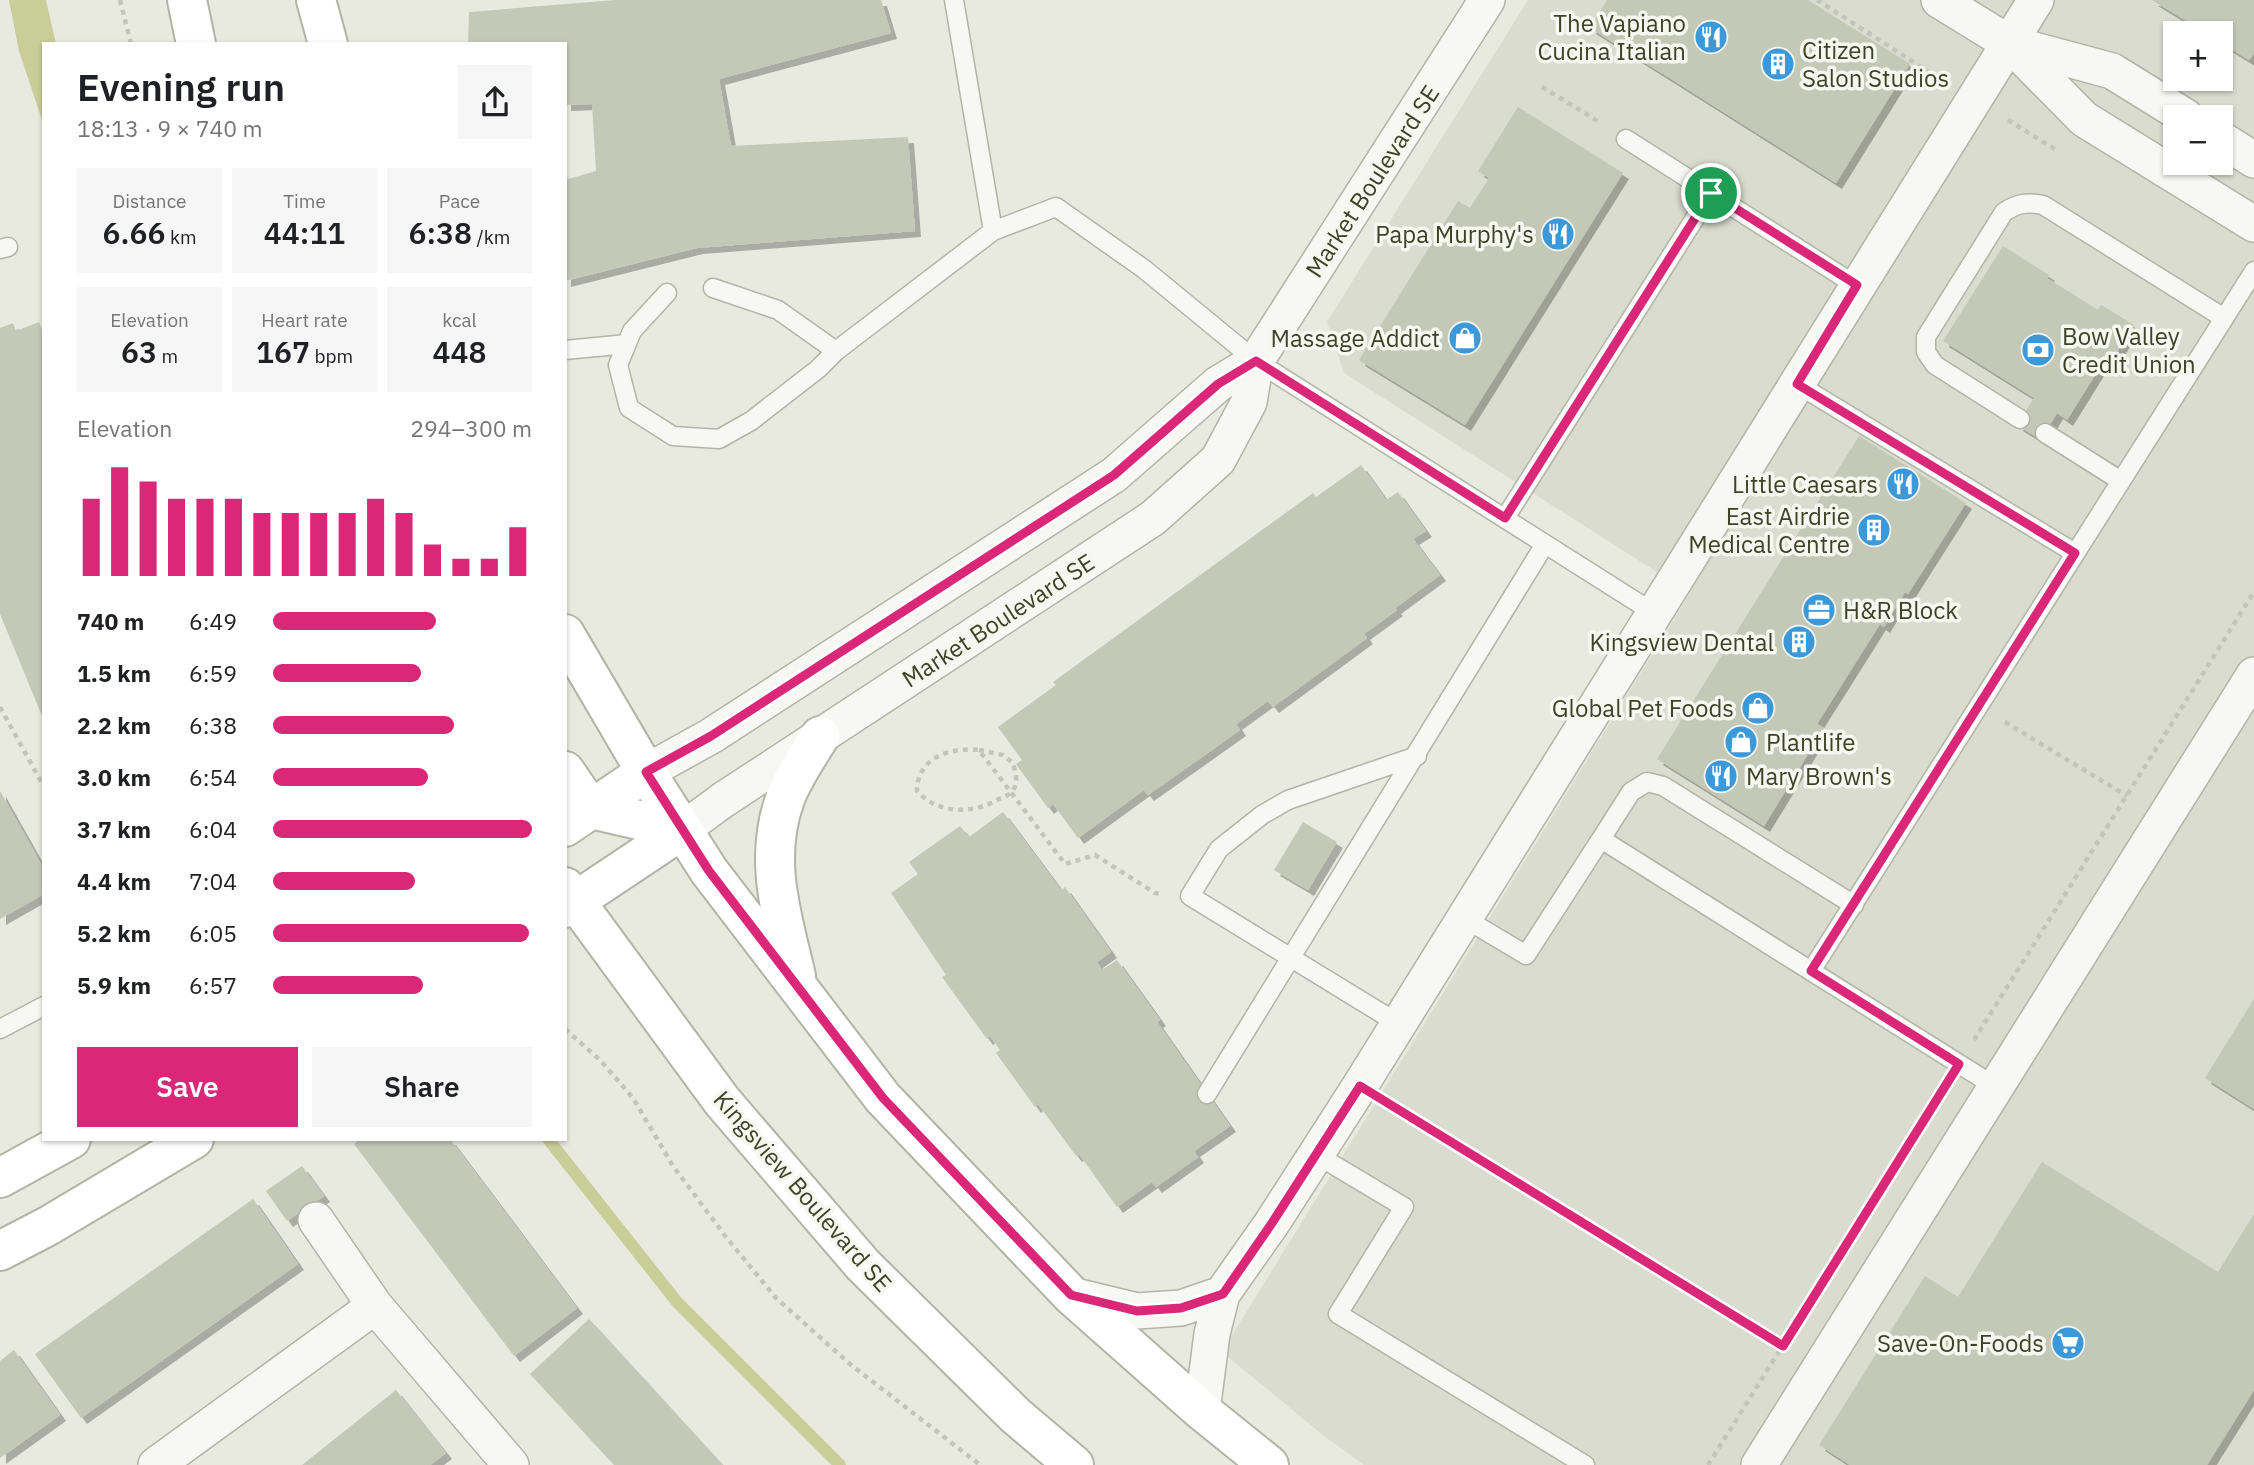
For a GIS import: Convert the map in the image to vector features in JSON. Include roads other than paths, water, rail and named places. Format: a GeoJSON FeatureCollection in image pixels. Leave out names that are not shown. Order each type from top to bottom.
{"type":"FeatureCollection","features":[{"type":"Feature","properties":{"kind":"main road"},"geometry":{"type":"LineString","coordinates":[[187,0],[196,42]]}},
{"type":"Feature","properties":{"kind":"main road"},"geometry":{"type":"LineString","coordinates":[[316,0],[327,42]]}},
{"type":"Feature","properties":{"kind":"main road"},"geometry":{"type":"LineString","coordinates":[[567,637],[646,772],[713,877],[883,1098],[1071,1295],[1202,1411],[1269,1465]]}},
{"type":"Feature","properties":{"kind":"main road"},"geometry":{"type":"LineString","coordinates":[[799,988],[775,891],[775,843],[785,798],[820,736]]}},
{"type":"Feature","properties":{"kind":"main road"},"geometry":{"type":"LineString","coordinates":[[578,818],[646,772]]}},
{"type":"Feature","properties":{"kind":"main road"},"geometry":{"type":"LineString","coordinates":[[567,778],[578,818]]}},
{"type":"Feature","properties":{"kind":"main road"},"geometry":{"type":"LineString","coordinates":[[578,818],[682,830]]}},
{"type":"Feature","properties":{"kind":"main road"},"geometry":{"type":"LineString","coordinates":[[569,899],[682,830]]}},
{"type":"Feature","properties":{"kind":"main road","name":"Kingsview Boulevard SE"},"geometry":{"type":"LineString","coordinates":[[569,899],[722,1101],[863,1265],[1016,1416],[1074,1465]]}},
{"type":"Feature","properties":{"kind":"main road"},"geometry":{"type":"LineString","coordinates":[[0,1178],[68,1141]]}},
{"type":"Feature","properties":{"kind":"main road"},"geometry":{"type":"LineString","coordinates":[[0,1251],[48,1226],[191,1141]]}},
{"type":"Feature","properties":{"kind":"street","name":"Market Boulevard SE"},"geometry":{"type":"LineString","coordinates":[[682,830],[1153,517],[1217,460],[1249,402],[1256,361],[1487,0]]}},
{"type":"Feature","properties":{"kind":"street"},"geometry":{"type":"LineString","coordinates":[[1939,0],[2009,43],[2084,119],[2254,224]]}},
{"type":"Feature","properties":{"kind":"street"},"geometry":{"type":"LineString","coordinates":[[1202,1411],[1212,1334],[1223,1294],[1317,1155],[2036,0]]}},
{"type":"Feature","properties":{"kind":"street"},"geometry":{"type":"LineString","coordinates":[[2009,43],[2112,71],[2167,105]]}},
{"type":"Feature","properties":{"kind":"street"},"geometry":{"type":"LineString","coordinates":[[2233,146],[2253,157]]}},
{"type":"Feature","properties":{"kind":"street","name":"Market Boulevard SE"},"geometry":{"type":"LineString","coordinates":[[646,772],[711,736],[1114,475],[1218,384],[1256,361]]}},
{"type":"Feature","properties":{"kind":"street"},"geometry":{"type":"LineString","coordinates":[[1759,1465],[2254,675]]}},
{"type":"Feature","properties":{"kind":"street"},"geometry":{"type":"LineString","coordinates":[[316,1220],[375,1306],[511,1465]]}},
{"type":"Feature","properties":{"kind":"street"},"geometry":{"type":"LineString","coordinates":[[1071,1295],[1137,1311],[1181,1308],[1223,1294]]}},
{"type":"Feature","properties":{"kind":"street"},"geometry":{"type":"LineString","coordinates":[[156,1465],[375,1306]]}},
{"type":"Feature","properties":{"kind":"lane"},"geometry":{"type":"LineString","coordinates":[[954,0],[993,231]]}},
{"type":"Feature","properties":{"kind":"lane"},"geometry":{"type":"LineString","coordinates":[[1626,139],[1857,285]]}},
{"type":"Feature","properties":{"kind":"lane"},"geometry":{"type":"LineString","coordinates":[[1505,518],[1711,193]]}},
{"type":"Feature","properties":{"kind":"lane"},"geometry":{"type":"LineString","coordinates":[[2020,419],[1935,366],[1926,352],[1926,337],[2004,212],[2017,204],[2029,202],[2043,205],[2224,318]]}},
{"type":"Feature","properties":{"kind":"lane"},"geometry":{"type":"LineString","coordinates":[[667,293],[632,331],[618,365],[629,408],[673,436],[719,439],[751,421],[818,369],[836,351],[993,231],[1056,207],[1144,269],[1256,361],[1654,613]]}},
{"type":"Feature","properties":{"kind":"lane"},"geometry":{"type":"LineString","coordinates":[[1811,971],[2254,271]]}},
{"type":"Feature","properties":{"kind":"lane"},"geometry":{"type":"LineString","coordinates":[[713,288],[778,310],[836,351]]}},
{"type":"Feature","properties":{"kind":"lane"},"geometry":{"type":"LineString","coordinates":[[567,350],[627,344]]}},
{"type":"Feature","properties":{"kind":"lane"},"geometry":{"type":"LineString","coordinates":[[1797,384],[2075,553]]}},
{"type":"Feature","properties":{"kind":"lane"},"geometry":{"type":"LineString","coordinates":[[2045,433],[2121,481]]}},
{"type":"Feature","properties":{"kind":"lane"},"geometry":{"type":"LineString","coordinates":[[1208,1094],[1545,544]]}},
{"type":"Feature","properties":{"kind":"lane"},"geometry":{"type":"LineString","coordinates":[[1399,1024],[1190,896],[1219,849],[1262,815],[1288,800],[1417,756]]}},
{"type":"Feature","properties":{"kind":"lane"},"geometry":{"type":"LineString","coordinates":[[1464,918],[1526,955],[1630,792],[1647,782],[1663,786],[1854,905]]}},
{"type":"Feature","properties":{"kind":"lane"},"geometry":{"type":"LineString","coordinates":[[1601,839],[1996,1087]]}},
{"type":"Feature","properties":{"kind":"lane"},"geometry":{"type":"LineString","coordinates":[[0,1029],[42,1007]]}},
{"type":"Feature","properties":{"kind":"lane"},"geometry":{"type":"LineString","coordinates":[[1317,1155],[1404,1207],[1338,1314],[1585,1465]]}},
{"type":"Feature","properties":{"kind":"waterway"},"geometry":{"type":"LineString","coordinates":[[550,1141],[677,1302],[840,1465]]}},
{"type":"Feature","properties":{"kind":"place","name":"The Vapiano Cucina Italian"},"geometry":{"type":"Point","coordinates":[1711,37]}},
{"type":"Feature","properties":{"kind":"place","name":"Citizen Salon Studios"},"geometry":{"type":"Point","coordinates":[1778,64]}},
{"type":"Feature","properties":{"kind":"place","name":"Papa Murphy's"},"geometry":{"type":"Point","coordinates":[1558,234]}},
{"type":"Feature","properties":{"kind":"place","name":"Massage Addict"},"geometry":{"type":"Point","coordinates":[1465,338]}},
{"type":"Feature","properties":{"kind":"place","name":"Bow Valley Credit Union"},"geometry":{"type":"Point","coordinates":[2038,350]}},
{"type":"Feature","properties":{"kind":"place","name":"Little Caesars"},"geometry":{"type":"Point","coordinates":[1903,484]}},
{"type":"Feature","properties":{"kind":"place","name":"East Airdrie Medical Centre"},"geometry":{"type":"Point","coordinates":[1874,530]}},
{"type":"Feature","properties":{"kind":"place","name":"H&R Block"},"geometry":{"type":"Point","coordinates":[1819,610]}},
{"type":"Feature","properties":{"kind":"place","name":"Kingsview Dental"},"geometry":{"type":"Point","coordinates":[1799,642]}},
{"type":"Feature","properties":{"kind":"place","name":"Global Pet Foods"},"geometry":{"type":"Point","coordinates":[1758,708]}},
{"type":"Feature","properties":{"kind":"place","name":"Plantlife"},"geometry":{"type":"Point","coordinates":[1741,742]}},
{"type":"Feature","properties":{"kind":"place","name":"Mary Brown's"},"geometry":{"type":"Point","coordinates":[1721,776]}},
{"type":"Feature","properties":{"kind":"place","name":"Save-On-Foods"},"geometry":{"type":"Point","coordinates":[2068,1343]}}]}
